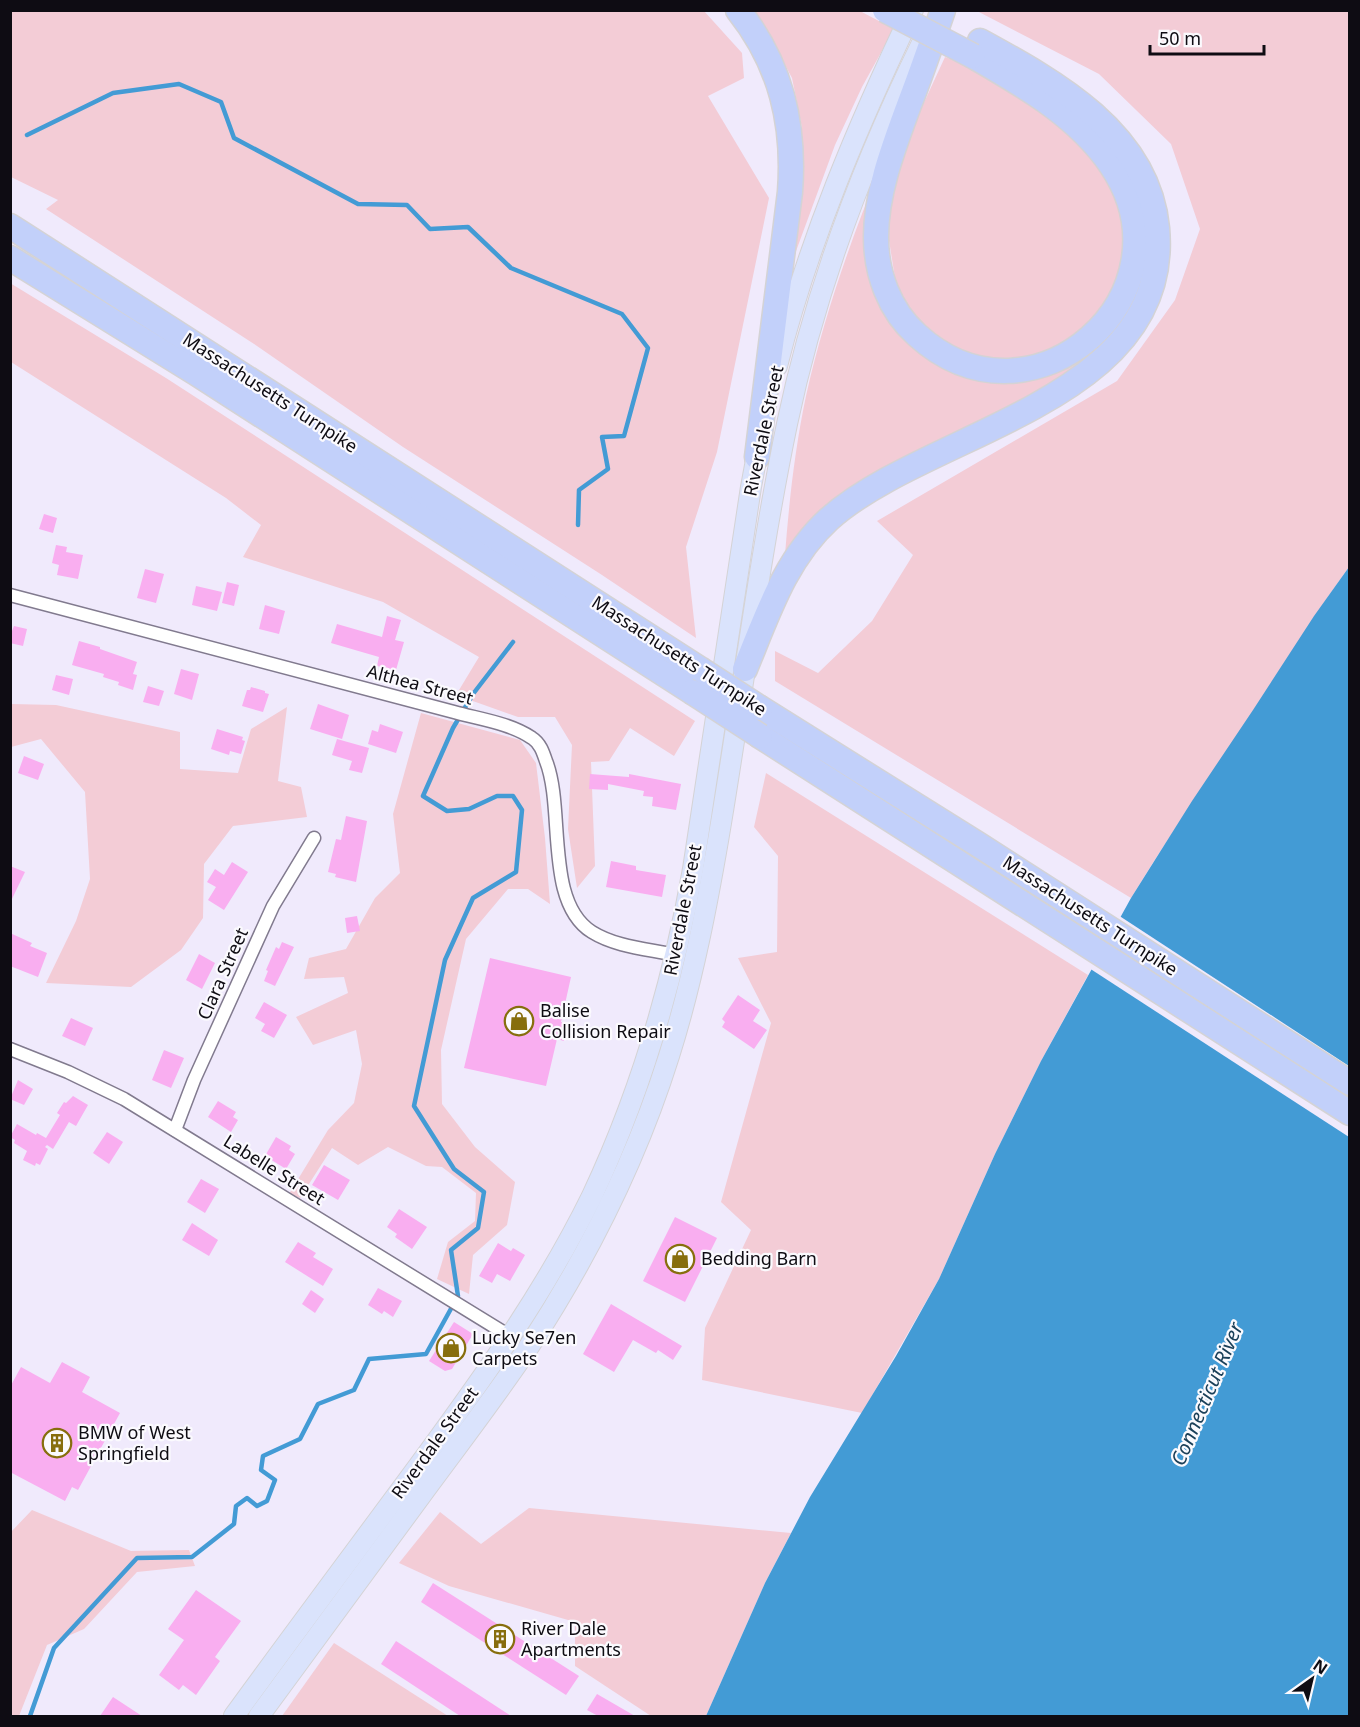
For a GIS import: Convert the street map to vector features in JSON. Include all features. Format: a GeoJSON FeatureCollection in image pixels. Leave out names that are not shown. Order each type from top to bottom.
{"type":"FeatureCollection","features":[{"type":"Feature","properties":{"kind":"highway"},"geometry":{"type":"LineString","coordinates":[[738,10],[756,33],[776,73],[788,118],[791,153],[790,192],[757,457]]}},
{"type":"Feature","properties":{"kind":"highway"},"geometry":{"type":"LineString","coordinates":[[745,669],[786,574],[805,545],[830,519],[857,498],[886,481],[1035,406],[1082,376],[1114,349],[1140,316],[1151,289],[1157,261],[1156,218],[1148,188],[1133,160],[1100,121],[1070,94],[1041,75],[885,10]]}},
{"type":"Feature","properties":{"kind":"highway"},"geometry":{"type":"LineString","coordinates":[[922,10],[976,48],[1013,79],[1057,109],[1095,145],[1111,165],[1124,187],[1134,226],[1134,263],[1129,281],[1115,310],[1084,344],[1057,360],[1032,368],[1006,371],[981,369],[940,354],[902,320],[889,297],[881,275],[876,235],[881,195],[896,142],[943,10]]}},
{"type":"Feature","properties":{"kind":"highway"},"geometry":{"type":"LineString","coordinates":[[10,213],[44,248]]}},
{"type":"Feature","properties":{"kind":"highway","name":"Massachusetts Turnpike"},"geometry":{"type":"LineString","coordinates":[[10,226],[760,708],[979,845],[1350,1083]]}},
{"type":"Feature","properties":{"kind":"highway","name":"Massachusetts Turnpike"},"geometry":{"type":"LineString","coordinates":[[10,258],[206,380],[1350,1113]]}},
{"type":"Feature","properties":{"kind":"main road","name":"Riverdale Street"},"geometry":{"type":"LineString","coordinates":[[234,1716],[511,1337],[566,1245],[615,1145],[644,1066],[675,955],[693,869],[757,457],[778,360],[815,238],[862,122],[913,10]]}},
{"type":"Feature","properties":{"kind":"main road","name":"Riverdale Street"},"geometry":{"type":"LineString","coordinates":[[259,1716],[528,1348],[579,1263],[630,1162],[662,1077],[691,981],[709,890],[785,436],[818,299],[870,155],[896,95],[938,10]]}},
{"type":"Feature","properties":{"kind":"street","name":"Althea Street"},"geometry":{"type":"LineString","coordinates":[[10,595],[454,712],[519,731],[532,738],[542,749],[553,786],[560,866],[565,893],[576,917],[592,932],[606,939],[675,955]]}},
{"type":"Feature","properties":{"kind":"street","name":"Clara Street"},"geometry":{"type":"LineString","coordinates":[[175,1130],[273,906],[314,838]]}},
{"type":"Feature","properties":{"kind":"street","name":"Labelle Street"},"geometry":{"type":"LineString","coordinates":[[10,1049],[95,1084],[175,1130],[511,1337]]}},
{"type":"Feature","properties":{"kind":"shaded area"},"geometry":{"type":"Polygon","coordinates":[[[10,11],[704,11],[742,53],[744,78],[708,96],[769,198],[717,452],[686,547],[696,638],[403,447],[257,346],[46,209],[58,200],[11,177],[10,11]]]}},
{"type":"Feature","properties":{"kind":"shaded area"},"geometry":{"type":"Polygon","coordinates":[[[749,11],[860,11],[894,29],[862,87],[835,145],[788,273],[802,128],[792,78],[765,28],[749,11]]]}},
{"type":"Feature","properties":{"kind":"shaded area"},"geometry":{"type":"Polygon","coordinates":[[[977,11],[1349,11],[1349,567],[1300,638],[1131,898],[775,681],[775,651],[818,673],[872,621],[913,555],[877,521],[1117,381],[1175,300],[1200,229],[1171,144],[1099,74],[977,11]]]}},
{"type":"Feature","properties":{"kind":"shaded area"},"geometry":{"type":"Polygon","coordinates":[[[945,57],[979,69],[1024,95],[1093,156],[1121,205],[1126,251],[1111,297],[1081,337],[1032,357],[983,359],[943,341],[915,317],[896,284],[887,228],[898,170],[921,109],[945,57]]]}},
{"type":"Feature","properties":{"kind":"shaded area"},"geometry":{"type":"Polygon","coordinates":[[[878,173],[868,219],[906,339],[937,362],[978,378],[1022,380],[1092,349],[1096,352],[1080,367],[785,555],[802,416],[820,339],[878,173]]]}},
{"type":"Feature","properties":{"kind":"shaded area"},"geometry":{"type":"Polygon","coordinates":[[[10,283],[166,378],[695,721],[674,756],[630,728],[609,761],[591,762],[595,866],[577,888],[568,829],[572,745],[555,717],[518,717],[456,695],[479,657],[383,602],[243,557],[261,525],[226,498],[11,362],[10,283]]]}},
{"type":"Feature","properties":{"kind":"shaded area"},"geometry":{"type":"Polygon","coordinates":[[[11,704],[56,705],[180,732],[180,769],[238,773],[251,729],[287,707],[278,781],[301,787],[307,817],[233,826],[204,864],[203,918],[181,950],[131,987],[46,983],[76,921],[90,879],[85,792],[41,739],[11,747],[11,704]]]}},
{"type":"Feature","properties":{"kind":"shaded area"},"geometry":{"type":"Polygon","coordinates":[[[421,713],[520,740],[536,763],[545,838],[550,904],[528,889],[508,889],[466,939],[441,1050],[442,1104],[475,1147],[515,1182],[507,1225],[473,1255],[469,1294],[437,1279],[448,1242],[475,1221],[476,1193],[442,1167],[426,1166],[388,1147],[358,1165],[332,1148],[300,1198],[289,1194],[328,1130],[354,1103],[362,1064],[356,1030],[313,1045],[296,1017],[348,993],[344,977],[304,979],[309,958],[346,949],[375,898],[400,873],[393,814],[421,713]]]}},
{"type":"Feature","properties":{"kind":"shaded area"},"geometry":{"type":"Polygon","coordinates":[[[766,773],[1088,975],[1041,1061],[995,1154],[939,1279],[862,1413],[702,1380],[705,1328],[751,1230],[721,1202],[771,1023],[738,958],[777,952],[778,856],[754,827],[766,773]]]}},
{"type":"Feature","properties":{"kind":"shaded area"},"geometry":{"type":"Polygon","coordinates":[[[529,1508],[791,1533],[765,1583],[706,1716],[651,1716],[575,1666],[575,1622],[449,1586],[399,1563],[440,1512],[481,1544],[529,1508]]]}},
{"type":"Feature","properties":{"kind":"shaded area"},"geometry":{"type":"Polygon","coordinates":[[[32,1510],[131,1551],[189,1550],[195,1566],[137,1572],[84,1629],[47,1645],[19,1716],[11,1716],[11,1532],[32,1510]]]}},
{"type":"Feature","properties":{"kind":"shaded area"},"geometry":{"type":"Polygon","coordinates":[[[334,1643],[448,1716],[282,1716],[334,1643]]]}},
{"type":"Feature","properties":{"kind":"water","name":"Connecticut River"},"geometry":{"type":"Polygon","coordinates":[[[1349,567],[1349,1716],[706,1716],[765,1583],[810,1497],[896,1356],[939,1279],[995,1154],[1041,1061],[1131,898],[1192,801],[1349,567]]]}},
{"type":"Feature","properties":{"kind":"pier"},"geometry":{"type":"Polygon","coordinates":[[[1118,915],[1349,1066],[1349,1137],[1089,968],[1118,915]]]}},
{"type":"Feature","properties":{"kind":"building"},"geometry":{"type":"Polygon","coordinates":[[[44,514],[57,518],[53,533],[39,529],[44,514]]]}},
{"type":"Feature","properties":{"kind":"building"},"geometry":{"type":"Polygon","coordinates":[[[56,545],[67,547],[66,552],[83,555],[78,579],[57,575],[59,565],[52,563],[56,545]]]}},
{"type":"Feature","properties":{"kind":"building"},"geometry":{"type":"Polygon","coordinates":[[[145,569],[164,574],[156,603],[137,598],[145,569]]]}},
{"type":"Feature","properties":{"kind":"building"},"geometry":{"type":"Polygon","coordinates":[[[227,582],[239,585],[234,606],[222,603],[227,582]]]}},
{"type":"Feature","properties":{"kind":"building"},"geometry":{"type":"Polygon","coordinates":[[[196,586],[222,592],[217,611],[192,605],[196,586]]]}},
{"type":"Feature","properties":{"kind":"building"},"geometry":{"type":"Polygon","coordinates":[[[265,605],[285,611],[279,634],[259,629],[265,605]]]}},
{"type":"Feature","properties":{"kind":"building"},"geometry":{"type":"Polygon","coordinates":[[[387,616],[401,620],[395,640],[404,642],[396,670],[377,666],[379,657],[331,643],[337,624],[382,637],[387,616]]]}},
{"type":"Feature","properties":{"kind":"building"},"geometry":{"type":"Polygon","coordinates":[[[14,626],[27,629],[23,646],[10,643],[10,631],[14,626]]]}},
{"type":"Feature","properties":{"kind":"building"},"geometry":{"type":"Polygon","coordinates":[[[79,641],[137,662],[133,674],[137,675],[133,690],[103,677],[104,674],[72,665],[79,641]]]}},
{"type":"Feature","properties":{"kind":"building"},"geometry":{"type":"Polygon","coordinates":[[[181,669],[199,674],[192,700],[174,694],[181,669]]]}},
{"type":"Feature","properties":{"kind":"building"},"geometry":{"type":"Polygon","coordinates":[[[56,675],[73,679],[69,695],[52,690],[56,675]]]}},
{"type":"Feature","properties":{"kind":"building"},"geometry":{"type":"Polygon","coordinates":[[[148,686],[164,691],[159,706],[143,702],[148,686]]]}},
{"type":"Feature","properties":{"kind":"building"},"geometry":{"type":"Polygon","coordinates":[[[251,687],[269,694],[263,712],[242,706],[247,690],[251,687]]]}},
{"type":"Feature","properties":{"kind":"building"},"geometry":{"type":"Polygon","coordinates":[[[318,704],[349,715],[342,739],[310,729],[318,704]]]}},
{"type":"Feature","properties":{"kind":"building"},"geometry":{"type":"Polygon","coordinates":[[[380,724],[403,732],[396,753],[368,744],[372,730],[378,732],[380,724]]]}},
{"type":"Feature","properties":{"kind":"building"},"geometry":{"type":"Polygon","coordinates":[[[217,729],[243,737],[242,740],[245,741],[241,754],[230,751],[229,755],[211,749],[217,729]]]}},
{"type":"Feature","properties":{"kind":"building"},"geometry":{"type":"Polygon","coordinates":[[[337,739],[369,748],[362,773],[349,770],[352,761],[332,755],[337,739]]]}},
{"type":"Feature","properties":{"kind":"building"},"geometry":{"type":"Polygon","coordinates":[[[24,756],[44,764],[38,780],[18,773],[24,756]]]}},
{"type":"Feature","properties":{"kind":"building"},"geometry":{"type":"Polygon","coordinates":[[[590,774],[629,777],[629,774],[681,784],[676,810],[652,806],[653,797],[643,796],[644,791],[608,784],[608,790],[589,789],[590,774]]]}},
{"type":"Feature","properties":{"kind":"building"},"geometry":{"type":"Polygon","coordinates":[[[346,816],[367,821],[356,882],[335,877],[336,874],[328,872],[336,839],[341,840],[346,816]]]}},
{"type":"Feature","properties":{"kind":"building"},"geometry":{"type":"Polygon","coordinates":[[[611,861],[636,866],[636,870],[666,875],[662,897],[606,887],[611,861]]]}},
{"type":"Feature","properties":{"kind":"building"},"geometry":{"type":"Polygon","coordinates":[[[232,862],[248,872],[224,910],[208,900],[216,887],[207,882],[215,869],[224,875],[232,862]]]}},
{"type":"Feature","properties":{"kind":"building"},"geometry":{"type":"Polygon","coordinates":[[[10,866],[25,872],[10,903],[10,866]]]}},
{"type":"Feature","properties":{"kind":"building"},"geometry":{"type":"Polygon","coordinates":[[[357,916],[360,931],[347,933],[345,918],[357,916]]]}},
{"type":"Feature","properties":{"kind":"building"},"geometry":{"type":"Polygon","coordinates":[[[10,933],[32,943],[30,946],[47,953],[38,977],[10,966],[10,933]]]}},
{"type":"Feature","properties":{"kind":"building"},"geometry":{"type":"Polygon","coordinates":[[[282,942],[294,947],[275,986],[264,981],[276,947],[279,949],[282,942]]]}},
{"type":"Feature","properties":{"kind":"building"},"geometry":{"type":"Polygon","coordinates":[[[199,954],[215,963],[202,989],[186,980],[199,954]]]}},
{"type":"Feature","properties":{"kind":"building"},"geometry":{"type":"Polygon","coordinates":[[[490,958],[571,977],[561,1022],[569,1023],[564,1041],[557,1039],[546,1086],[464,1068],[490,958]]]}},
{"type":"Feature","properties":{"kind":"building"},"geometry":{"type":"Polygon","coordinates":[[[738,995],[760,1010],[753,1021],[767,1030],[754,1049],[722,1027],[725,1022],[722,1019],[738,995]]]}},
{"type":"Feature","properties":{"kind":"building"},"geometry":{"type":"Polygon","coordinates":[[[264,1002],[287,1015],[274,1038],[261,1031],[265,1024],[255,1018],[264,1002]]]}},
{"type":"Feature","properties":{"kind":"building"},"geometry":{"type":"Polygon","coordinates":[[[71,1018],[93,1028],[85,1046],[62,1036],[71,1018]]]}},
{"type":"Feature","properties":{"kind":"building"},"geometry":{"type":"Polygon","coordinates":[[[164,1050],[184,1058],[171,1088],[152,1080],[164,1050]]]}},
{"type":"Feature","properties":{"kind":"building"},"geometry":{"type":"Polygon","coordinates":[[[18,1080],[33,1089],[24,1105],[10,1099],[18,1080]]]}},
{"type":"Feature","properties":{"kind":"building"},"geometry":{"type":"Polygon","coordinates":[[[73,1096],[88,1105],[76,1126],[69,1122],[53,1149],[47,1145],[45,1147],[48,1149],[40,1165],[36,1163],[35,1166],[23,1160],[27,1151],[14,1143],[15,1140],[10,1137],[17,1124],[46,1138],[60,1115],[57,1113],[64,1102],[66,1103],[73,1096]]]}},
{"type":"Feature","properties":{"kind":"building"},"geometry":{"type":"Polygon","coordinates":[[[218,1101],[236,1112],[233,1117],[238,1120],[231,1132],[208,1117],[218,1101]]]}},
{"type":"Feature","properties":{"kind":"building"},"geometry":{"type":"Polygon","coordinates":[[[107,1132],[123,1142],[109,1164],[93,1153],[107,1132]]]}},
{"type":"Feature","properties":{"kind":"building"},"geometry":{"type":"Polygon","coordinates":[[[276,1137],[291,1146],[289,1150],[295,1154],[286,1169],[265,1156],[276,1137]]]}},
{"type":"Feature","properties":{"kind":"building"},"geometry":{"type":"Polygon","coordinates":[[[324,1165],[350,1180],[338,1200],[312,1185],[324,1165]]]}},
{"type":"Feature","properties":{"kind":"building"},"geometry":{"type":"Polygon","coordinates":[[[201,1179],[219,1189],[205,1213],[187,1202],[201,1179]]]}},
{"type":"Feature","properties":{"kind":"building"},"geometry":{"type":"Polygon","coordinates":[[[399,1209],[427,1227],[412,1249],[395,1237],[397,1234],[387,1227],[399,1209]]]}},
{"type":"Feature","properties":{"kind":"building"},"geometry":{"type":"Polygon","coordinates":[[[675,1217],[717,1238],[685,1302],[643,1281],[675,1217]]]}},
{"type":"Feature","properties":{"kind":"building"},"geometry":{"type":"Polygon","coordinates":[[[192,1223],[218,1240],[209,1256],[182,1240],[192,1223]]]}},
{"type":"Feature","properties":{"kind":"building"},"geometry":{"type":"Polygon","coordinates":[[[298,1242],[316,1253],[313,1257],[333,1269],[323,1286],[285,1262],[298,1242]]]}},
{"type":"Feature","properties":{"kind":"building"},"geometry":{"type":"Polygon","coordinates":[[[498,1243],[511,1251],[513,1248],[525,1255],[510,1281],[497,1274],[492,1283],[479,1276],[498,1243]]]}},
{"type":"Feature","properties":{"kind":"building"},"geometry":{"type":"Polygon","coordinates":[[[378,1288],[402,1301],[393,1317],[384,1311],[382,1314],[368,1305],[378,1288]]]}},
{"type":"Feature","properties":{"kind":"building"},"geometry":{"type":"Polygon","coordinates":[[[311,1290],[324,1299],[315,1313],[302,1304],[311,1290]]]}},
{"type":"Feature","properties":{"kind":"building"},"geometry":{"type":"Polygon","coordinates":[[[611,1304],[682,1346],[673,1360],[658,1350],[656,1353],[633,1340],[614,1372],[583,1354],[611,1304]]]}},
{"type":"Feature","properties":{"kind":"building"},"geometry":{"type":"Polygon","coordinates":[[[454,1322],[473,1334],[452,1369],[445,1371],[429,1361],[454,1322]]]}},
{"type":"Feature","properties":{"kind":"building","name":"BMW of West Springfield"},"geometry":{"type":"Polygon","coordinates":[[[62,1362],[90,1377],[82,1392],[120,1413],[78,1490],[72,1487],[65,1501],[10,1472],[10,1387],[21,1367],[50,1383],[62,1362]]]}},
{"type":"Feature","properties":{"kind":"building","name":"River Dale Apartments"},"geometry":{"type":"Polygon","coordinates":[[[433,1583],[579,1676],[566,1695],[421,1602],[433,1583]]]}},
{"type":"Feature","properties":{"kind":"building"},"geometry":{"type":"Polygon","coordinates":[[[196,1590],[241,1621],[215,1657],[220,1661],[196,1695],[183,1685],[179,1690],[159,1675],[184,1640],[168,1629],[196,1590]]]}},
{"type":"Feature","properties":{"kind":"building","name":"River Dale Apartments"},"geometry":{"type":"Polygon","coordinates":[[[396,1641],[511,1716],[460,1716],[381,1664],[396,1641]]]}},
{"type":"Feature","properties":{"kind":"building"},"geometry":{"type":"Polygon","coordinates":[[[597,1694],[635,1716],[598,1716],[587,1710],[597,1694]]]}},
{"type":"Feature","properties":{"kind":"building"},"geometry":{"type":"Polygon","coordinates":[[[113,1697],[142,1716],[100,1716],[113,1697]]]}},
{"type":"Feature","properties":{"kind":"waterway"},"geometry":{"type":"LineString","coordinates":[[27,135],[113,93],[179,84],[221,102],[234,138],[358,204],[407,205],[430,229],[468,227],[511,268],[622,314],[648,348],[624,436],[602,437],[608,469],[579,490],[578,525]]}},
{"type":"Feature","properties":{"kind":"waterway"},"geometry":{"type":"LineString","coordinates":[[30,1716],[54,1648],[137,1558],[192,1557],[234,1524],[236,1506],[247,1498],[257,1506],[267,1501],[275,1480],[261,1470],[263,1456],[300,1439],[318,1404],[354,1390],[369,1359],[426,1354],[458,1296],[451,1250],[478,1228],[484,1192],[454,1169],[414,1106],[445,960],[473,898],[516,872],[522,810],[513,796],[497,796],[469,809],[447,811],[423,796],[453,728],[473,694],[513,642]]}},
{"type":"Feature","properties":{"kind":"place","name":"Balise Collision Repair"},"geometry":{"type":"Point","coordinates":[519,1021]}},
{"type":"Feature","properties":{"kind":"place","name":"Bedding Barn"},"geometry":{"type":"Point","coordinates":[680,1259]}},
{"type":"Feature","properties":{"kind":"place","name":"Lucky Se7en Carpets"},"geometry":{"type":"Point","coordinates":[451,1348]}},
{"type":"Feature","properties":{"kind":"place","name":"BMW of West Springfield"},"geometry":{"type":"Point","coordinates":[57,1443]}},
{"type":"Feature","properties":{"kind":"place","name":"River Dale Apartments"},"geometry":{"type":"Point","coordinates":[500,1639]}}]}
